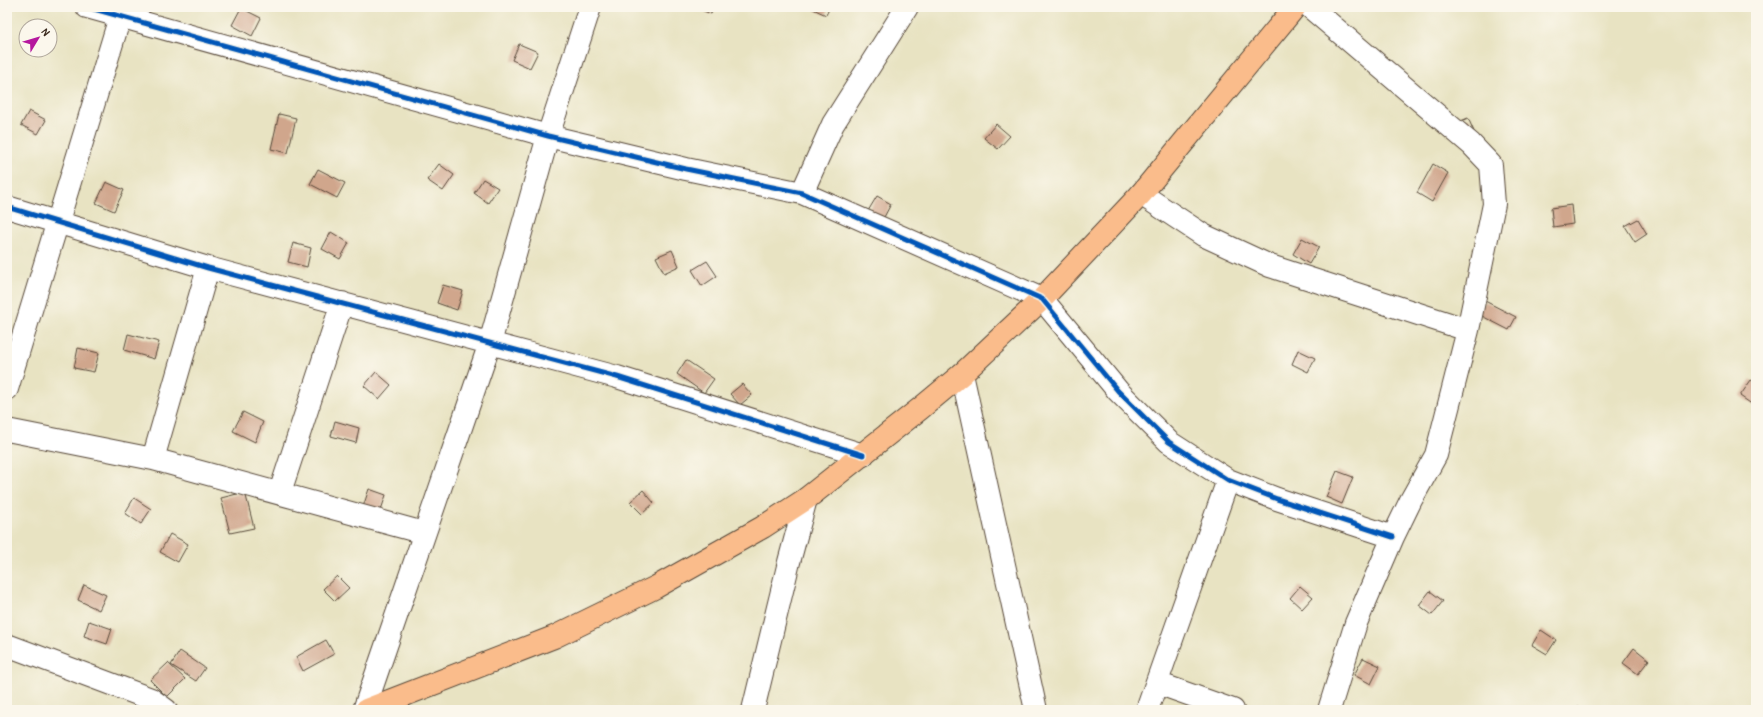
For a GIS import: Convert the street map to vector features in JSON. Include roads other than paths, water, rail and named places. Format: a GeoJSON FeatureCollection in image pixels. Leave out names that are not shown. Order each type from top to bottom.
{"type":"FeatureCollection","features":[{"type":"Feature","properties":{"kind":"main road"},"geometry":{"type":"LineString","coordinates":[[365,710],[554,637],[656,587],[763,527],[806,499],[863,455],[962,374],[1042,300],[1141,194],[1296,7]]}},
{"type":"Feature","properties":{"kind":"street"},"geometry":{"type":"LineString","coordinates":[[87,7],[121,12],[548,136],[686,169],[802,193],[1042,300],[1118,391],[1169,442],[1228,480],[1277,499],[1393,537]]}},
{"type":"Feature","properties":{"kind":"street"},"geometry":{"type":"LineString","coordinates":[[365,710],[424,533],[490,343],[548,136],[590,7]]}},
{"type":"Feature","properties":{"kind":"street"},"geometry":{"type":"LineString","coordinates":[[802,193],[833,124],[907,7]]}},
{"type":"Feature","properties":{"kind":"street"},"geometry":{"type":"LineString","coordinates":[[1310,7],[1471,144],[1490,165],[1494,204],[1468,330],[1436,455],[1411,500],[1393,537],[1356,623],[1329,710]]}},
{"type":"Feature","properties":{"kind":"street"},"geometry":{"type":"LineString","coordinates":[[7,389],[121,12]]}},
{"type":"Feature","properties":{"kind":"street"},"geometry":{"type":"LineString","coordinates":[[1141,194],[1203,235],[1270,266],[1468,330]]}},
{"type":"Feature","properties":{"kind":"street"},"geometry":{"type":"LineString","coordinates":[[7,207],[208,268],[617,378],[863,455]]}},
{"type":"Feature","properties":{"kind":"street"},"geometry":{"type":"LineString","coordinates":[[153,459],[208,268]]}},
{"type":"Feature","properties":{"kind":"street"},"geometry":{"type":"LineString","coordinates":[[280,492],[342,303]]}},
{"type":"Feature","properties":{"kind":"street"},"geometry":{"type":"LineString","coordinates":[[962,374],[1036,710]]}},
{"type":"Feature","properties":{"kind":"street"},"geometry":{"type":"LineString","coordinates":[[7,430],[153,459],[280,492],[424,533]]}},
{"type":"Feature","properties":{"kind":"street"},"geometry":{"type":"LineString","coordinates":[[1147,710],[1228,480]]}},
{"type":"Feature","properties":{"kind":"street"},"geometry":{"type":"LineString","coordinates":[[753,710],[806,499]]}},
{"type":"Feature","properties":{"kind":"street"},"geometry":{"type":"LineString","coordinates":[[7,645],[151,699],[166,710]]}},
{"type":"Feature","properties":{"kind":"street"},"geometry":{"type":"LineString","coordinates":[[1157,683],[1232,710]]}}]}
